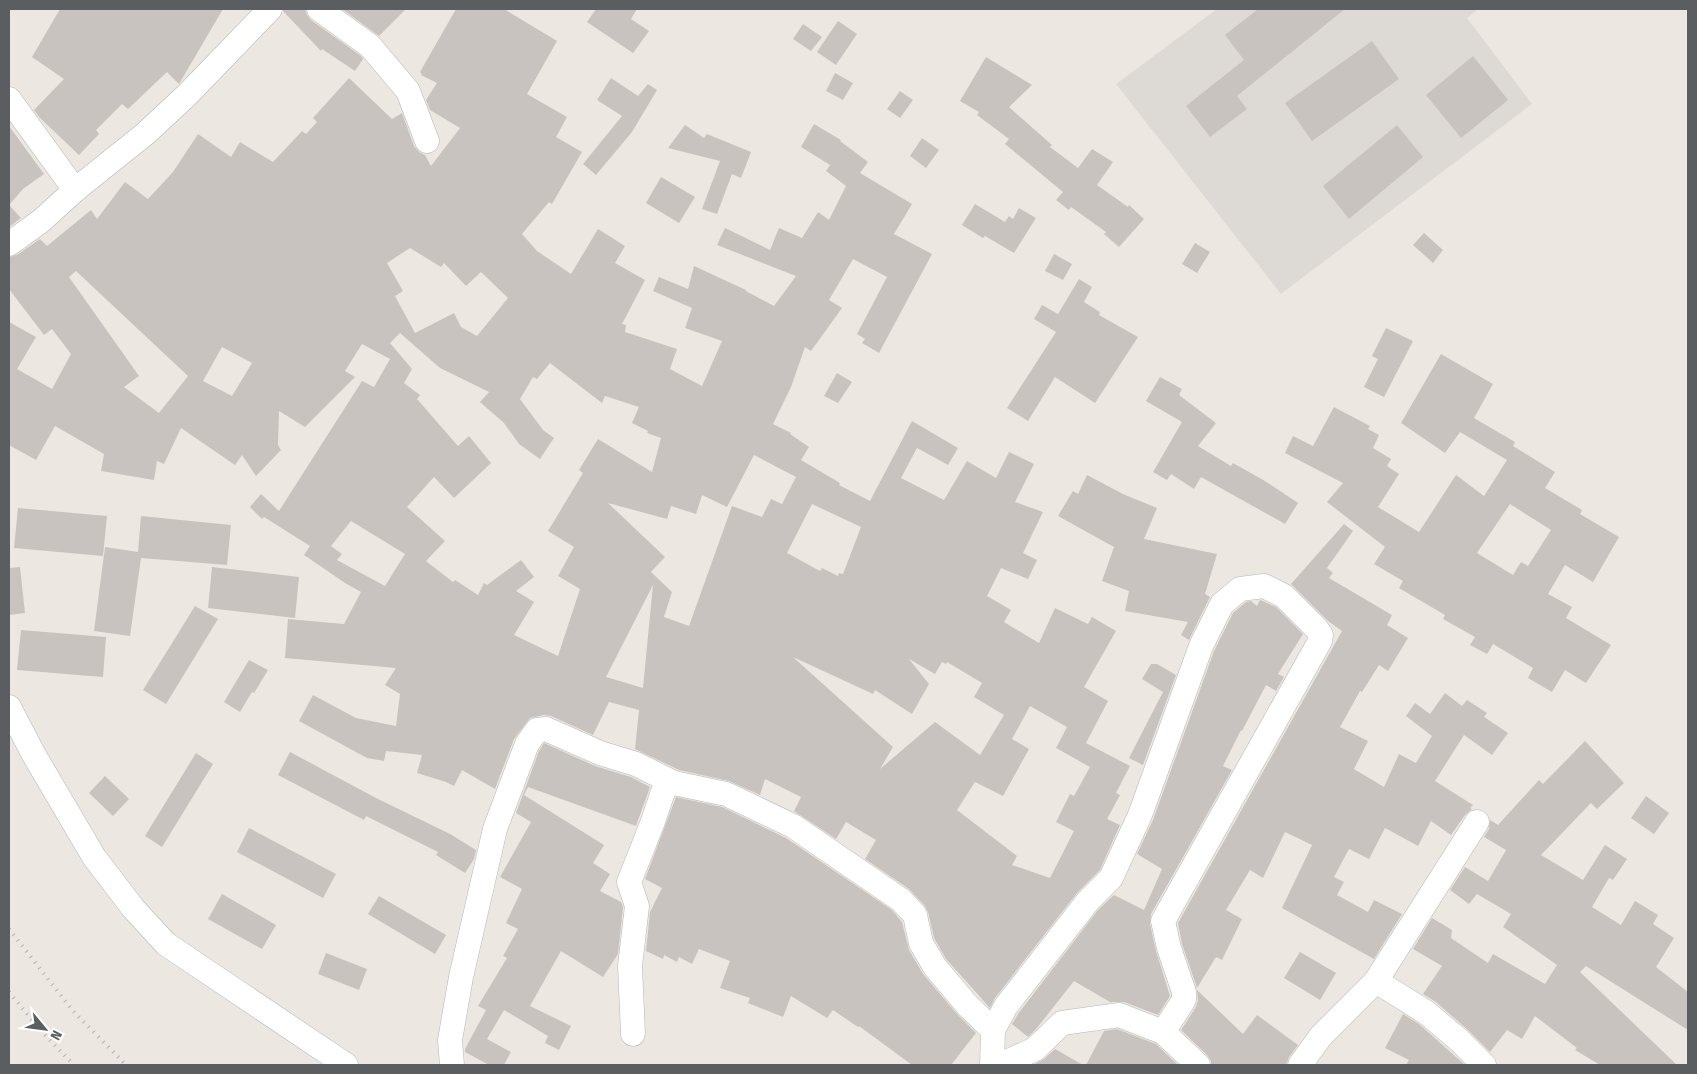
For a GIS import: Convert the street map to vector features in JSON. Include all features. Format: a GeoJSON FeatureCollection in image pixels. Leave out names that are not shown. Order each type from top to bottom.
{"type":"FeatureCollection","features":[{"type":"Feature","properties":{"kind":"street"},"geometry":{"type":"LineString","coordinates":[[9,244],[41,221],[145,134],[270,9]]}},
{"type":"Feature","properties":{"kind":"street"},"geometry":{"type":"LineString","coordinates":[[319,9],[370,46],[408,91],[427,141]]}},
{"type":"Feature","properties":{"kind":"street"},"geometry":{"type":"LineString","coordinates":[[9,99],[76,190]]}},
{"type":"Feature","properties":{"kind":"street"},"geometry":{"type":"LineString","coordinates":[[992,1065],[993,1030],[1006,1006],[1051,946],[1088,901],[1110,878],[1140,815],[1201,646],[1222,604],[1240,589],[1264,586],[1284,596],[1291,602],[1316,628],[1321,635],[1320,641],[1163,921],[1169,948],[1184,992],[1184,1000],[1163,1032]]}},
{"type":"Feature","properties":{"kind":"street"},"geometry":{"type":"LineString","coordinates":[[9,707],[34,755],[94,857],[133,908],[166,944],[346,1065]]}},
{"type":"Feature","properties":{"kind":"street"},"geometry":{"type":"LineString","coordinates":[[452,1065],[450,1040],[461,977],[495,829],[527,744],[537,730],[546,729],[600,753],[636,764],[674,783],[726,794],[792,826],[901,900],[915,915],[921,943],[935,967],[968,1006],[993,1030]]}},
{"type":"Feature","properties":{"kind":"street"},"geometry":{"type":"LineString","coordinates":[[633,1034],[630,966],[637,906],[630,882],[665,786],[674,783]]}},
{"type":"Feature","properties":{"kind":"street"},"geometry":{"type":"LineString","coordinates":[[1300,1065],[1321,1036],[1376,981],[1476,822]]}},
{"type":"Feature","properties":{"kind":"street"},"geometry":{"type":"LineString","coordinates":[[1376,981],[1427,1013],[1459,1040],[1484,1065]]}},
{"type":"Feature","properties":{"kind":"street"},"geometry":{"type":"LineString","coordinates":[[1000,1065],[1035,1049],[1062,1023],[1119,1015],[1163,1032],[1198,1065]]}},
{"type":"Feature","properties":{"kind":"shaded area"},"geometry":{"type":"Polygon","coordinates":[[[1217,9],[1478,9],[1467,18],[1532,104],[1281,294],[1116,84],[1217,9]]]}},
{"type":"Feature","properties":{"kind":"building"},"geometry":{"type":"Polygon","coordinates":[[[60,9],[223,9],[179,84],[167,72],[128,109],[122,104],[96,130],[99,134],[79,155],[34,110],[64,79],[32,57],[60,9]]]}},
{"type":"Feature","properties":{"kind":"building"},"geometry":{"type":"Polygon","coordinates":[[[283,9],[305,9],[311,20],[361,56],[363,59],[355,71],[322,49],[321,51],[283,9]]]}},
{"type":"Feature","properties":{"kind":"building"},"geometry":{"type":"Polygon","coordinates":[[[342,9],[406,9],[379,36],[342,9]]]}},
{"type":"Feature","properties":{"kind":"building"},"geometry":{"type":"Polygon","coordinates":[[[456,9],[504,9],[557,41],[527,94],[567,117],[556,137],[582,152],[552,204],[549,202],[522,234],[537,251],[571,274],[598,229],[625,246],[615,263],[645,280],[622,324],[626,325],[625,332],[677,349],[670,369],[702,386],[722,341],[685,328],[692,308],[653,291],[659,277],[688,289],[694,266],[746,290],[774,306],[796,276],[717,245],[725,228],[770,250],[779,228],[802,238],[818,212],[829,220],[846,186],[826,171],[830,165],[801,147],[814,124],[841,140],[868,162],[860,173],[912,204],[894,234],[932,254],[879,353],[862,343],[865,339],[857,334],[887,277],[853,259],[829,300],[842,308],[811,351],[805,347],[791,387],[773,424],[791,433],[809,447],[801,460],[840,483],[839,485],[870,501],[912,421],[958,448],[948,465],[917,448],[901,478],[944,500],[967,461],[996,478],[1009,452],[1034,464],[1015,502],[1043,512],[1023,553],[1037,560],[1028,579],[1001,568],[987,596],[1011,610],[1004,622],[1039,643],[1055,608],[1088,624],[1092,617],[1116,631],[1084,687],[1108,701],[1086,743],[1130,766],[1116,793],[1120,795],[1107,819],[1120,825],[1100,870],[1077,893],[995,998],[990,1008],[946,959],[934,938],[925,906],[909,889],[865,859],[876,840],[846,822],[836,839],[794,811],[801,797],[765,779],[760,795],[729,781],[679,770],[635,749],[639,710],[609,702],[593,735],[551,716],[544,715],[530,718],[514,739],[495,789],[462,770],[454,786],[417,773],[422,755],[386,751],[384,761],[367,758],[299,721],[313,695],[356,718],[396,726],[400,694],[385,685],[396,668],[285,658],[288,619],[344,624],[361,592],[304,555],[310,546],[264,517],[262,519],[250,507],[261,494],[279,511],[362,381],[374,387],[390,359],[362,344],[345,371],[355,377],[305,427],[279,411],[278,445],[281,450],[256,476],[242,455],[235,465],[181,428],[164,464],[157,461],[154,480],[101,471],[104,454],[55,426],[36,460],[9,445],[9,322],[36,337],[17,369],[52,389],[71,354],[52,329],[44,335],[9,289],[9,257],[17,255],[40,239],[47,246],[91,210],[97,219],[125,182],[148,199],[173,172],[198,134],[231,157],[240,142],[273,162],[302,131],[306,134],[317,122],[313,118],[349,78],[392,119],[402,113],[414,146],[425,155],[431,166],[460,128],[430,110],[426,100],[437,83],[421,75],[420,72],[456,9]],[[410,248],[387,263],[403,291],[395,296],[415,333],[454,313],[461,327],[477,336],[508,298],[481,272],[466,286],[444,263],[441,267],[410,248]],[[76,271],[69,277],[139,376],[124,387],[159,413],[188,376],[76,271]],[[400,333],[390,343],[412,369],[404,383],[420,395],[417,399],[458,446],[469,436],[491,463],[454,498],[434,477],[407,507],[445,541],[426,561],[453,582],[455,580],[478,595],[484,583],[487,585],[521,560],[534,577],[516,591],[534,602],[514,635],[558,656],[580,589],[558,576],[574,547],[548,531],[583,473],[579,470],[598,439],[652,472],[661,438],[647,433],[648,431],[632,423],[639,407],[605,396],[602,403],[550,363],[537,379],[533,377],[520,399],[543,430],[554,438],[540,459],[519,444],[504,423],[480,402],[489,392],[440,368],[400,333]],[[222,347],[203,381],[232,396],[252,363],[222,347]],[[754,455],[727,507],[702,495],[696,514],[671,506],[667,519],[608,503],[665,557],[651,572],[672,592],[664,617],[689,626],[732,506],[762,517],[771,499],[782,504],[796,477],[754,455]],[[812,504],[787,553],[820,571],[822,568],[838,576],[839,573],[843,574],[861,527],[812,504]],[[351,521],[331,546],[342,554],[337,560],[385,586],[405,554],[351,521]],[[653,585],[606,677],[643,688],[647,646],[653,585]],[[793,657],[893,747],[880,769],[935,722],[980,755],[1004,715],[974,697],[982,683],[947,662],[946,664],[942,662],[935,674],[909,659],[929,684],[912,714],[875,690],[873,694],[793,657]],[[1030,706],[1012,739],[1029,749],[1003,796],[975,782],[957,810],[1017,856],[1012,865],[1050,878],[1074,831],[1056,822],[1070,794],[1074,796],[1090,767],[1056,748],[1067,727],[1030,706]]]}},
{"type":"Feature","properties":{"kind":"building"},"geometry":{"type":"Polygon","coordinates":[[[596,9],[637,9],[631,19],[649,31],[633,53],[587,22],[596,9]]]}},
{"type":"Feature","properties":{"kind":"building"},"geometry":{"type":"Polygon","coordinates":[[[1258,9],[1345,9],[1237,96],[1247,109],[1210,137],[1186,106],[1244,60],[1225,35],[1258,9]]]}},
{"type":"Feature","properties":{"kind":"building"},"geometry":{"type":"Polygon","coordinates":[[[838,21],[857,34],[836,65],[817,52],[838,21]]]}},
{"type":"Feature","properties":{"kind":"building"},"geometry":{"type":"Polygon","coordinates":[[[803,24],[822,37],[811,51],[793,39],[803,24]]]}},
{"type":"Feature","properties":{"kind":"building"},"geometry":{"type":"Polygon","coordinates":[[[1372,41],[1399,79],[1312,141],[1285,103],[1372,41]]]}},
{"type":"Feature","properties":{"kind":"building"},"geometry":{"type":"Polygon","coordinates":[[[1473,56],[1508,100],[1461,138],[1426,95],[1473,56]]]}},
{"type":"Feature","properties":{"kind":"building"},"geometry":{"type":"Polygon","coordinates":[[[986,57],[1032,85],[1009,107],[1052,145],[1050,147],[1078,168],[1092,149],[1113,162],[1097,185],[1128,207],[1129,205],[1144,219],[1119,247],[1104,234],[1106,232],[1071,207],[1069,210],[1056,200],[1063,192],[1005,144],[1009,139],[977,115],[979,112],[960,101],[986,57]]]}},
{"type":"Feature","properties":{"kind":"building"},"geometry":{"type":"Polygon","coordinates":[[[835,73],[853,83],[843,100],[826,91],[835,73]]]}},
{"type":"Feature","properties":{"kind":"building"},"geometry":{"type":"Polygon","coordinates":[[[611,78],[638,96],[648,84],[657,90],[632,132],[596,175],[583,164],[622,116],[597,100],[611,78]]]}},
{"type":"Feature","properties":{"kind":"building"},"geometry":{"type":"Polygon","coordinates":[[[900,91],[913,100],[900,118],[887,109],[900,91]]]}},
{"type":"Feature","properties":{"kind":"building"},"geometry":{"type":"Polygon","coordinates":[[[685,125],[704,138],[707,134],[751,152],[741,178],[732,174],[717,214],[702,209],[720,161],[668,148],[685,125]]]}},
{"type":"Feature","properties":{"kind":"building"},"geometry":{"type":"Polygon","coordinates":[[[1397,125],[1423,157],[1349,219],[1323,186],[1397,125]]]}},
{"type":"Feature","properties":{"kind":"building"},"geometry":{"type":"Polygon","coordinates":[[[9,126],[44,174],[23,189],[9,205],[9,126]]]}},
{"type":"Feature","properties":{"kind":"building"},"geometry":{"type":"Polygon","coordinates":[[[922,138],[939,150],[926,168],[910,156],[922,138]]]}},
{"type":"Feature","properties":{"kind":"building"},"geometry":{"type":"Polygon","coordinates":[[[661,177],[695,197],[679,223],[646,203],[661,177]]]}},
{"type":"Feature","properties":{"kind":"building"},"geometry":{"type":"Polygon","coordinates":[[[975,204],[1005,222],[1009,216],[1013,219],[1019,208],[1036,218],[1014,253],[962,225],[975,204]]]}},
{"type":"Feature","properties":{"kind":"building"},"geometry":{"type":"Polygon","coordinates":[[[9,205],[21,218],[9,227],[9,205]]]}},
{"type":"Feature","properties":{"kind":"building"},"geometry":{"type":"Polygon","coordinates":[[[1424,233],[1443,250],[1433,263],[1413,245],[1424,233]]]}},
{"type":"Feature","properties":{"kind":"building"},"geometry":{"type":"Polygon","coordinates":[[[1195,243],[1210,252],[1197,273],[1182,264],[1195,243]]]}},
{"type":"Feature","properties":{"kind":"building"},"geometry":{"type":"Polygon","coordinates":[[[1054,254],[1072,264],[1063,280],[1045,271],[1054,254]]]}},
{"type":"Feature","properties":{"kind":"building"},"geometry":{"type":"Polygon","coordinates":[[[1079,279],[1092,287],[1084,302],[1100,312],[1099,315],[1138,337],[1095,403],[1055,377],[1028,421],[1007,408],[1056,332],[1034,319],[1042,305],[1058,314],[1079,279]]]}},
{"type":"Feature","properties":{"kind":"building"},"geometry":{"type":"Polygon","coordinates":[[[1386,328],[1413,341],[1384,397],[1364,387],[1378,359],[1372,356],[1386,328]]]}},
{"type":"Feature","properties":{"kind":"building"},"geometry":{"type":"Polygon","coordinates":[[[1441,354],[1493,384],[1474,418],[1515,442],[1513,446],[1555,472],[1545,488],[1582,510],[1580,514],[1619,537],[1593,582],[1565,565],[1548,594],[1572,607],[1566,618],[1611,645],[1586,683],[1565,670],[1552,692],[1528,678],[1533,668],[1493,644],[1487,654],[1470,645],[1475,637],[1443,619],[1445,615],[1399,588],[1403,581],[1374,564],[1385,547],[1327,502],[1343,483],[1285,453],[1293,436],[1313,446],[1334,407],[1370,426],[1368,429],[1379,435],[1373,448],[1391,459],[1387,466],[1399,474],[1378,507],[1419,532],[1456,475],[1484,496],[1507,460],[1460,432],[1445,453],[1401,423],[1441,354]],[[1510,504],[1477,553],[1513,575],[1521,562],[1528,566],[1551,530],[1510,504]]]}},
{"type":"Feature","properties":{"kind":"building"},"geometry":{"type":"Polygon","coordinates":[[[837,373],[852,382],[838,403],[824,396],[837,373]]]}},
{"type":"Feature","properties":{"kind":"building"},"geometry":{"type":"Polygon","coordinates":[[[1160,377],[1182,389],[1179,395],[1216,423],[1198,446],[1231,466],[1233,463],[1265,481],[1298,503],[1285,524],[1201,477],[1194,489],[1171,474],[1167,480],[1153,472],[1182,422],[1146,401],[1160,377]]]}},
{"type":"Feature","properties":{"kind":"building"},"geometry":{"type":"Polygon","coordinates":[[[1087,475],[1123,494],[1157,508],[1144,539],[1217,554],[1205,594],[1210,597],[1189,640],[1181,635],[1188,622],[1125,611],[1129,591],[1102,581],[1114,547],[1058,516],[1073,491],[1078,494],[1087,475]]]}},
{"type":"Feature","properties":{"kind":"building"},"geometry":{"type":"Polygon","coordinates":[[[18,508],[107,516],[103,556],[14,548],[18,508]]]}},
{"type":"Feature","properties":{"kind":"building"},"geometry":{"type":"Polygon","coordinates":[[[141,516],[231,525],[227,565],[141,558],[130,636],[94,631],[105,547],[138,552],[141,516]]]}},
{"type":"Feature","properties":{"kind":"building"},"geometry":{"type":"Polygon","coordinates":[[[1344,524],[1353,531],[1327,568],[1333,573],[1329,578],[1392,615],[1387,625],[1408,638],[1388,671],[1379,665],[1362,692],[1360,691],[1340,727],[1368,741],[1354,769],[1384,787],[1399,754],[1416,763],[1432,736],[1406,716],[1415,703],[1430,714],[1445,693],[1462,706],[1467,700],[1487,713],[1484,717],[1508,733],[1492,755],[1464,735],[1435,781],[1473,805],[1470,808],[1472,809],[1465,815],[1451,835],[1431,821],[1418,846],[1385,828],[1369,859],[1349,849],[1334,877],[1344,882],[1337,895],[1368,912],[1374,900],[1402,914],[1374,959],[1282,908],[1312,845],[1285,832],[1263,878],[1250,870],[1226,910],[1242,919],[1222,960],[1216,957],[1197,988],[1182,944],[1178,923],[1342,631],[1328,621],[1291,584],[1344,524]]]}},
{"type":"Feature","properties":{"kind":"building"},"geometry":{"type":"Polygon","coordinates":[[[20,567],[25,613],[9,615],[9,568],[20,567]]]}},
{"type":"Feature","properties":{"kind":"building"},"geometry":{"type":"Polygon","coordinates":[[[212,567],[299,577],[295,618],[208,608],[212,567]]]}},
{"type":"Feature","properties":{"kind":"building"},"geometry":{"type":"Polygon","coordinates":[[[1260,600],[1276,607],[1303,634],[1278,674],[1284,677],[1276,691],[1266,685],[1241,730],[1223,766],[1232,770],[1151,914],[1150,924],[1156,951],[1170,996],[1158,1015],[1124,1002],[1110,1002],[1074,981],[1028,1037],[1012,1024],[1098,910],[1114,895],[1144,910],[1162,869],[1137,854],[1153,820],[1214,651],[1233,613],[1246,602],[1251,601],[1257,606],[1260,600]]]}},
{"type":"Feature","properties":{"kind":"building"},"geometry":{"type":"Polygon","coordinates":[[[195,606],[218,619],[166,704],[143,690],[195,606]]]}},
{"type":"Feature","properties":{"kind":"building"},"geometry":{"type":"Polygon","coordinates":[[[21,630],[106,637],[103,677],[17,670],[21,630]]]}},
{"type":"Feature","properties":{"kind":"building"},"geometry":{"type":"Polygon","coordinates":[[[249,660],[268,670],[240,712],[224,702],[249,660]]]}},
{"type":"Feature","properties":{"kind":"building"},"geometry":{"type":"Polygon","coordinates":[[[1151,664],[1157,664],[1176,675],[1143,765],[1129,758],[1163,692],[1142,679],[1151,664]]]}},
{"type":"Feature","properties":{"kind":"building"},"geometry":{"type":"Polygon","coordinates":[[[1585,741],[1624,783],[1597,809],[1591,803],[1541,855],[1583,880],[1605,845],[1627,859],[1613,880],[1609,878],[1592,907],[1621,925],[1635,901],[1658,915],[1653,924],[1674,938],[1656,967],[1688,992],[1688,1030],[1586,966],[1580,972],[1677,1065],[1600,1065],[1575,1050],[1577,1048],[1535,1016],[1522,1039],[1507,1030],[1490,1052],[1436,1002],[1423,994],[1442,966],[1413,949],[1432,918],[1452,930],[1451,938],[1488,963],[1493,954],[1545,984],[1557,965],[1503,927],[1511,914],[1477,894],[1469,904],[1450,890],[1465,867],[1488,881],[1506,850],[1484,837],[1489,829],[1490,820],[1498,825],[1539,780],[1543,784],[1585,741]]]}},
{"type":"Feature","properties":{"kind":"building"},"geometry":{"type":"Polygon","coordinates":[[[544,743],[595,766],[631,777],[650,787],[636,826],[528,787],[524,795],[604,845],[593,863],[610,874],[600,891],[621,902],[623,907],[618,954],[603,977],[561,951],[530,1006],[571,1026],[559,1050],[545,1043],[548,1036],[504,1010],[487,1039],[511,1052],[504,1065],[489,1065],[465,1052],[465,1049],[486,1010],[478,1006],[507,958],[503,956],[518,929],[506,923],[522,889],[500,877],[531,822],[516,813],[539,751],[544,743]]]}},
{"type":"Feature","properties":{"kind":"building"},"geometry":{"type":"Polygon","coordinates":[[[290,752],[376,798],[450,834],[476,850],[474,859],[465,873],[436,855],[438,852],[366,816],[364,820],[278,775],[290,752]]]}},
{"type":"Feature","properties":{"kind":"building"},"geometry":{"type":"Polygon","coordinates":[[[196,753],[213,764],[162,847],[145,836],[196,753]]]}},
{"type":"Feature","properties":{"kind":"building"},"geometry":{"type":"Polygon","coordinates":[[[105,776],[129,799],[113,816],[89,793],[105,776]]]}},
{"type":"Feature","properties":{"kind":"building"},"geometry":{"type":"Polygon","coordinates":[[[1646,796],[1669,813],[1654,834],[1631,818],[1646,796]]]}},
{"type":"Feature","properties":{"kind":"building"},"geometry":{"type":"Polygon","coordinates":[[[676,797],[722,807],[786,838],[892,910],[902,922],[909,950],[923,974],[976,1033],[951,1065],[912,1065],[859,1026],[833,1010],[827,1018],[791,996],[783,1017],[748,1003],[750,998],[720,988],[730,961],[699,949],[692,964],[679,957],[677,962],[664,955],[663,959],[646,951],[650,912],[662,888],[645,879],[676,797]]]}},
{"type":"Feature","properties":{"kind":"building"},"geometry":{"type":"Polygon","coordinates":[[[249,828],[336,874],[323,898],[237,852],[249,828]]]}},
{"type":"Feature","properties":{"kind":"building"},"geometry":{"type":"Polygon","coordinates":[[[222,894],[276,925],[262,949],[208,919],[222,894]]]}},
{"type":"Feature","properties":{"kind":"building"},"geometry":{"type":"Polygon","coordinates":[[[379,896],[446,935],[435,954],[368,914],[379,896]]]}},
{"type":"Feature","properties":{"kind":"building"},"geometry":{"type":"Polygon","coordinates":[[[1300,952],[1336,973],[1320,1000],[1284,978],[1300,952]]]}},
{"type":"Feature","properties":{"kind":"building"},"geometry":{"type":"Polygon","coordinates":[[[326,953],[367,969],[359,990],[318,974],[326,953]]]}},
{"type":"Feature","properties":{"kind":"building"},"geometry":{"type":"Polygon","coordinates":[[[1197,990],[1243,1034],[1257,1015],[1298,1045],[1289,1057],[1286,1065],[1211,1065],[1207,1055],[1181,1030],[1196,1007],[1198,1000],[1197,990]]]}},
{"type":"Feature","properties":{"kind":"building"},"geometry":{"type":"Polygon","coordinates":[[[1403,1014],[1419,1024],[1465,1065],[1406,1065],[1409,1060],[1385,1048],[1403,1014]]]}},
{"type":"Feature","properties":{"kind":"building"},"geometry":{"type":"Polygon","coordinates":[[[1117,1029],[1156,1044],[1178,1065],[1086,1065],[1104,1031],[1117,1029]]]}},
{"type":"Feature","properties":{"kind":"building"},"geometry":{"type":"Polygon","coordinates":[[[1055,1049],[1083,1065],[1033,1065],[1044,1059],[1055,1049]]]}},
{"type":"Feature","properties":{"kind":"railway"},"geometry":{"type":"LineString","coordinates":[[9,929],[73,1011],[126,1065]]}},
{"type":"Feature","properties":{"kind":"railway"},"geometry":{"type":"LineString","coordinates":[[9,992],[42,1032],[74,1065]]}}]}
